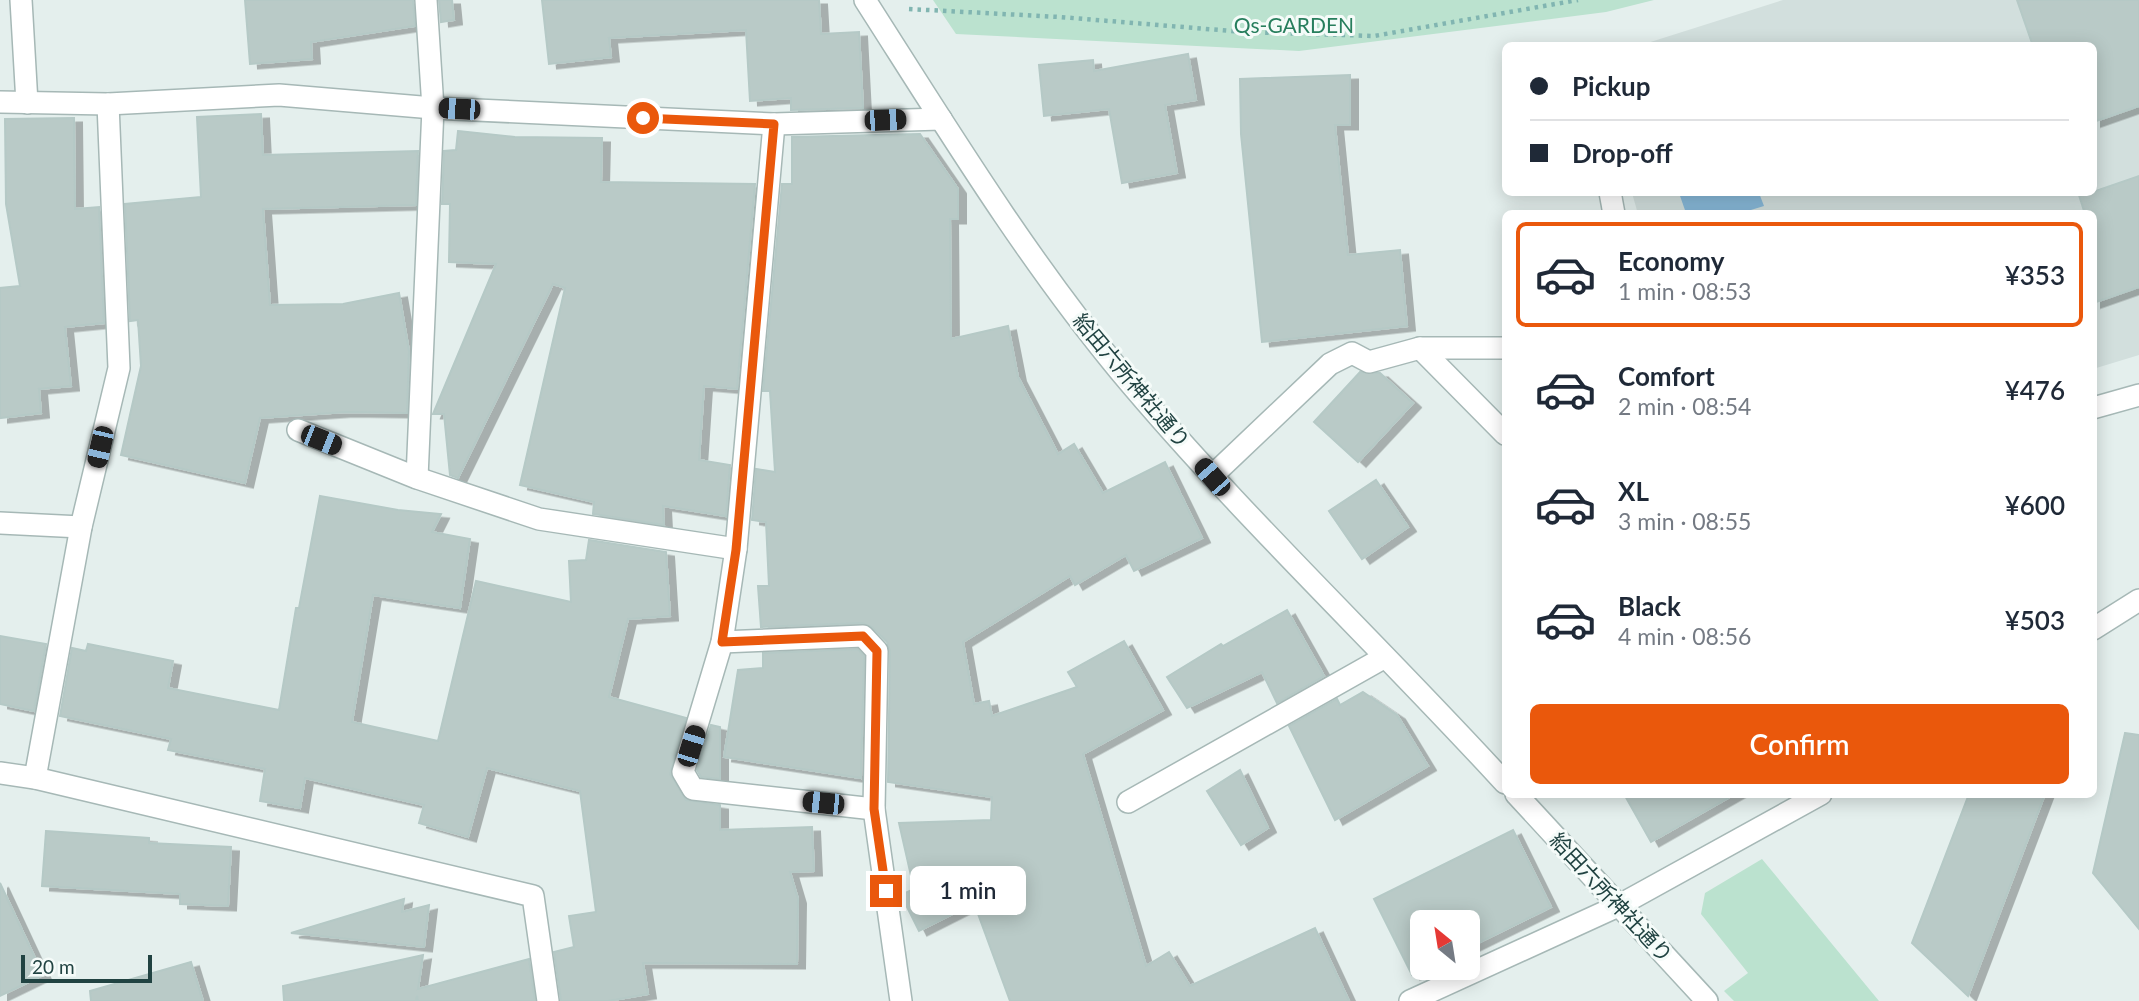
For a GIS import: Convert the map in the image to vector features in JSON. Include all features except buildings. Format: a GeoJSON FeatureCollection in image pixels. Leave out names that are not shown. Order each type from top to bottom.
{"type":"FeatureCollection","features":[{"type":"Feature","properties":{"kind":"street"},"geometry":{"type":"LineString","coordinates":[[21,0],[27,103]]}},
{"type":"Feature","properties":{"kind":"street"},"geometry":{"type":"LineString","coordinates":[[417,478],[433,108],[426,0]]}},
{"type":"Feature","properties":{"kind":"street","name":"給田六所神社通り"},"geometry":{"type":"LineString","coordinates":[[867,4],[1053,285],[1118,369],[1212,477],[1385,657],[1497,761]]}},
{"type":"Feature","properties":{"kind":"street"},"geometry":{"type":"LineString","coordinates":[[0,102],[108,104],[279,96],[433,108],[774,124],[941,119]]}},
{"type":"Feature","properties":{"kind":"street"},"geometry":{"type":"LineString","coordinates":[[35,778],[81,527],[119,368],[108,104]]}},
{"type":"Feature","properties":{"kind":"street"},"geometry":{"type":"LineString","coordinates":[[774,124],[736,550],[722,642],[683,772],[694,789],[874,809]]}},
{"type":"Feature","properties":{"kind":"street"},"geometry":{"type":"LineString","coordinates":[[1420,348],[1502,431]]}},
{"type":"Feature","properties":{"kind":"street"},"geometry":{"type":"LineString","coordinates":[[1212,477],[1330,364],[1352,353],[1369,362],[1420,348],[1502,348]]}},
{"type":"Feature","properties":{"kind":"street"},"geometry":{"type":"LineString","coordinates":[[2097,407],[2139,395]]}},
{"type":"Feature","properties":{"kind":"street"},"geometry":{"type":"LineString","coordinates":[[298,430],[417,478],[539,519],[736,550]]}},
{"type":"Feature","properties":{"kind":"street"},"geometry":{"type":"LineString","coordinates":[[0,523],[81,527]]}},
{"type":"Feature","properties":{"kind":"street"},"geometry":{"type":"LineString","coordinates":[[2097,626],[2139,600]]}},
{"type":"Feature","properties":{"kind":"street"},"geometry":{"type":"LineString","coordinates":[[722,642],[863,636],[877,651],[874,809],[901,1001]]}},
{"type":"Feature","properties":{"kind":"street"},"geometry":{"type":"LineString","coordinates":[[1128,802],[1385,657]]}},
{"type":"Feature","properties":{"kind":"street"},"geometry":{"type":"LineString","coordinates":[[0,774],[35,778],[533,896],[548,1001]]}},
{"type":"Feature","properties":{"kind":"street","name":"給田六所神社通り"},"geometry":{"type":"LineString","coordinates":[[1520,798],[1707,1001]]}},
{"type":"Feature","properties":{"kind":"street"},"geometry":{"type":"LineString","coordinates":[[1410,1001],[1618,906],[1814,798]]}},
{"type":"Feature","properties":{"kind":"path"},"geometry":{"type":"LineString","coordinates":[[867,4],[1244,32],[1374,36],[1578,0]]}},
{"type":"Feature","properties":{"kind":"shaded area"},"geometry":{"type":"Polygon","coordinates":[[[1783,0],[2139,0],[2139,355],[2097,368],[2097,210],[1637,210],[1633,196],[2097,196],[2097,42],[1650,42],[1783,0]]]}},
{"type":"Feature","properties":{"kind":"green space","name":"Qs-GARDEN"},"geometry":{"type":"Polygon","coordinates":[[[933,0],[1654,0],[1606,12],[1299,51],[956,34],[933,0]]]}},
{"type":"Feature","properties":{"kind":"green space"},"geometry":{"type":"Polygon","coordinates":[[[1762,859],[1879,1001],[1734,1001],[1724,991],[1748,973],[1701,914],[1705,893],[1762,859]]]}},
{"type":"Feature","properties":{"kind":"water"},"geometry":{"type":"Polygon","coordinates":[[[1680,196],[1760,196],[1764,206],[1751,210],[1685,210],[1680,196]]]}},
{"type":"Feature","properties":{"kind":"route"},"geometry":{"type":"LineString","coordinates":[[643,118],[774,124],[736,550],[722,642],[863,636],[877,651],[874,809],[886,891]]}}]}
